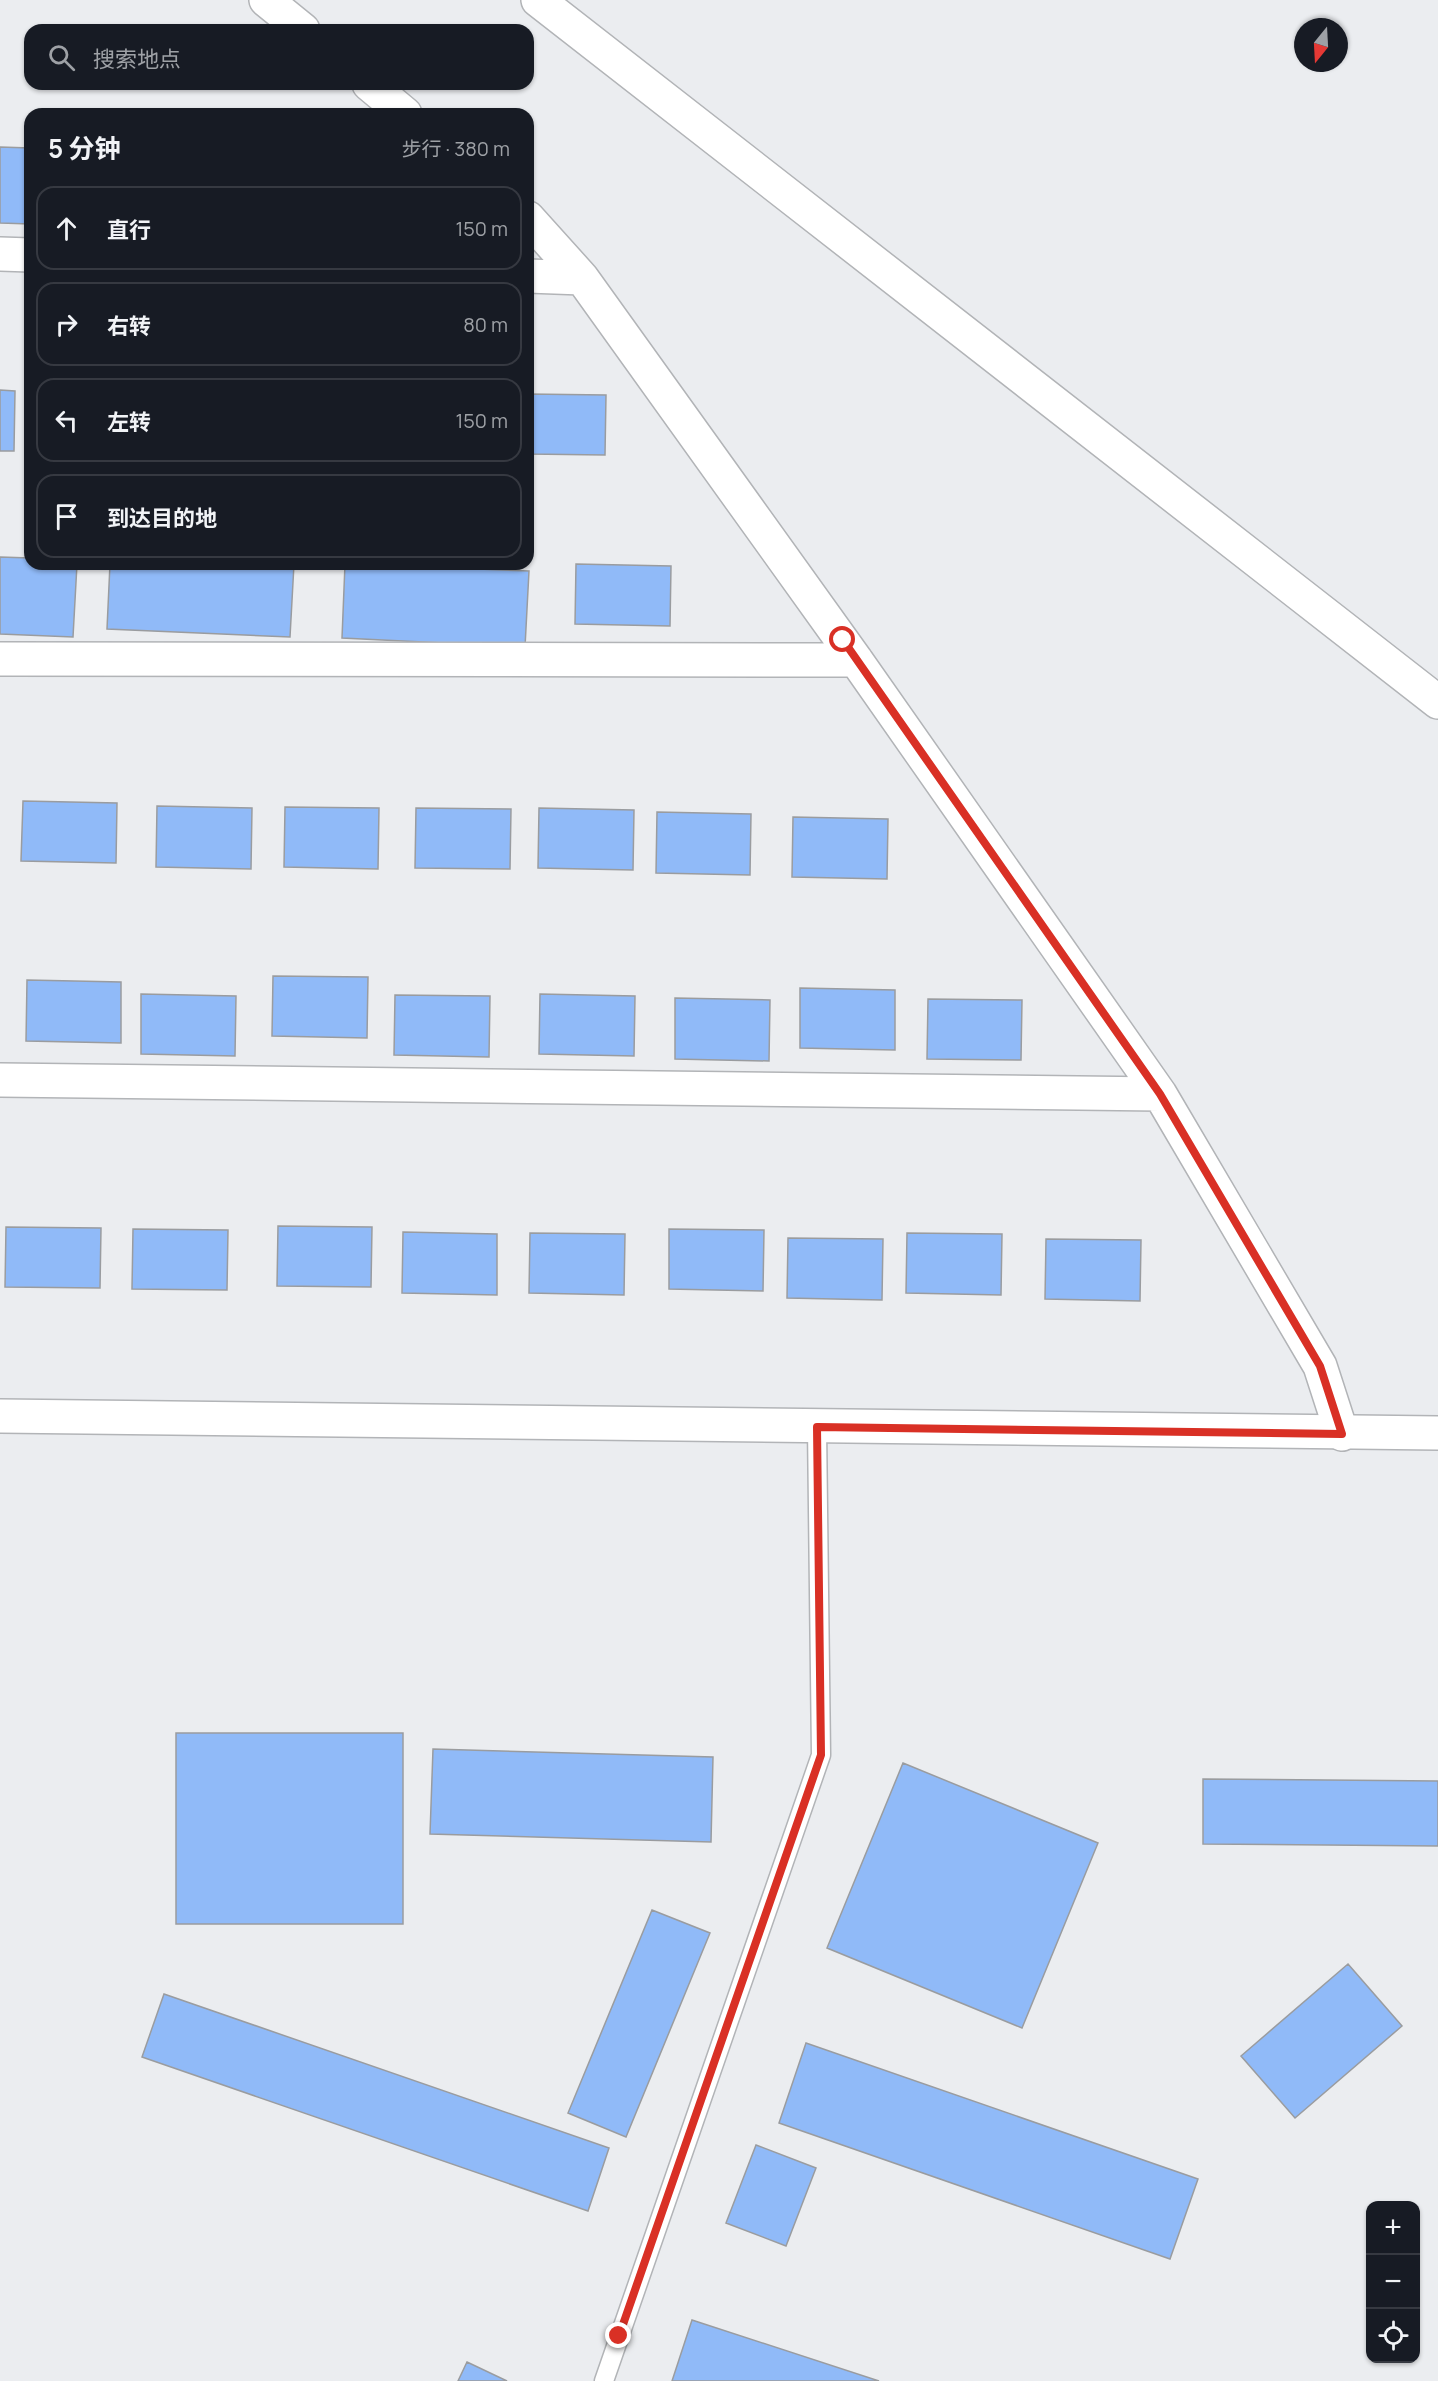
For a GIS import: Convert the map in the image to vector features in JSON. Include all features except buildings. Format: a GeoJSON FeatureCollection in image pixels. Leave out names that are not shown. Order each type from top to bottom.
{"type":"FeatureCollection","features":[{"type":"Feature","properties":{"kind":"street"},"geometry":{"type":"LineString","coordinates":[[266,0],[296,24]]}},
{"type":"Feature","properties":{"kind":"street"},"geometry":{"type":"LineString","coordinates":[[538,0],[1438,702]]}},
{"type":"Feature","properties":{"kind":"street"},"geometry":{"type":"LineString","coordinates":[[376,90],[398,108]]}},
{"type":"Feature","properties":{"kind":"street"},"geometry":{"type":"LineString","coordinates":[[534,225],[582,278],[856,660],[1160,1094],[1320,1366],[1342,1434]]}},
{"type":"Feature","properties":{"kind":"street"},"geometry":{"type":"LineString","coordinates":[[0,254],[24,255]]}},
{"type":"Feature","properties":{"kind":"street"},"geometry":{"type":"LineString","coordinates":[[534,276],[582,278]]}},
{"type":"Feature","properties":{"kind":"street"},"geometry":{"type":"LineString","coordinates":[[0,659],[856,660]]}},
{"type":"Feature","properties":{"kind":"street"},"geometry":{"type":"LineString","coordinates":[[0,1080],[1160,1094]]}},
{"type":"Feature","properties":{"kind":"street"},"geometry":{"type":"LineString","coordinates":[[0,1416],[1342,1434],[1438,1433]]}},
{"type":"Feature","properties":{"kind":"lane"},"geometry":{"type":"LineString","coordinates":[[604,2381],[821,1755],[817,1427]]}},
{"type":"Feature","properties":{"kind":"route"},"geometry":{"type":"LineString","coordinates":[[619,2336],[821,1755],[817,1427],[1342,1434],[1320,1366],[1160,1094],[843,640]]}}]}
